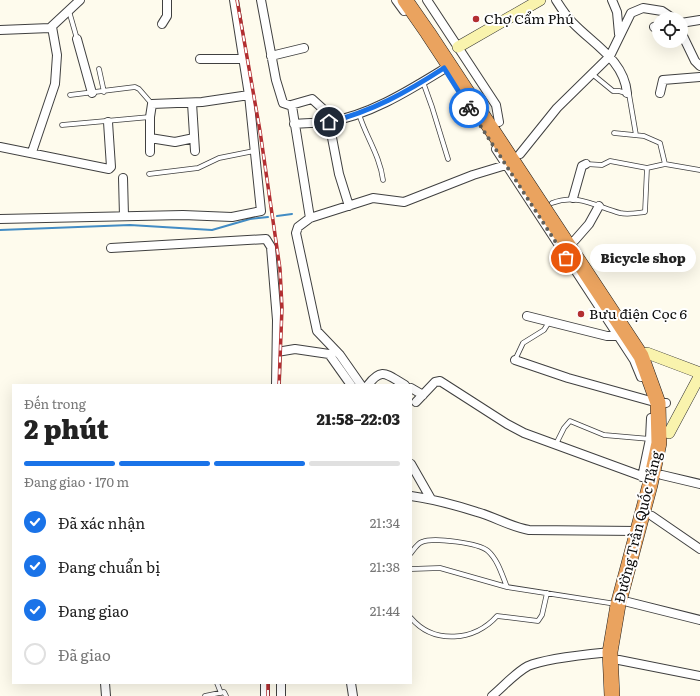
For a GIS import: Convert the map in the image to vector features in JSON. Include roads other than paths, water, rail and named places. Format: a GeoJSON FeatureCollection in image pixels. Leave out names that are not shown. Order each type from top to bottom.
{"type":"FeatureCollection","features":[{"type":"Feature","properties":{"kind":"highway","name":"Đường Trần Quốc Tảng"},"geometry":{"type":"LineString","coordinates":[[405,0],[428,33],[622,335],[644,361],[659,402],[669,434],[666,456],[652,477],[652,516],[623,604]]}},
{"type":"Feature","properties":{"kind":"highway","name":"Đường Trần Quốc Tảng"},"geometry":{"type":"LineString","coordinates":[[417,0],[500,122],[552,203],[647,353],[662,385],[659,402],[659,443],[638,531],[623,604],[615,656],[612,696]]}},
{"type":"Feature","properties":{"kind":"highway","name":"Đường Trần Quốc Tảng"},"geometry":{"type":"LineString","coordinates":[[615,656],[621,696]]}},
{"type":"Feature","properties":{"kind":"street"},"geometry":{"type":"LineString","coordinates":[[0,30],[48,29],[52,27],[80,0]]}},
{"type":"Feature","properties":{"kind":"street"},"geometry":{"type":"LineString","coordinates":[[162,24],[168,10],[166,0]]}},
{"type":"Feature","properties":{"kind":"street"},"geometry":{"type":"LineString","coordinates":[[0,219],[183,215],[232,217],[261,211],[248,95],[234,0]]}},
{"type":"Feature","properties":{"kind":"street"},"geometry":{"type":"LineString","coordinates":[[262,0],[271,56],[283,103],[291,105],[312,99],[323,109],[329,122],[339,174],[349,206]]}},
{"type":"Feature","properties":{"kind":"street"},"geometry":{"type":"LineString","coordinates":[[396,0],[418,29],[506,165],[622,335]]}},
{"type":"Feature","properties":{"kind":"street"},"geometry":{"type":"LineString","coordinates":[[427,0],[496,105],[500,122]]}},
{"type":"Feature","properties":{"kind":"street"},"geometry":{"type":"LineString","coordinates":[[458,47],[540,0]]}},
{"type":"Feature","properties":{"kind":"street"},"geometry":{"type":"LineString","coordinates":[[556,0],[571,21],[610,56],[619,68],[626,84],[627,93]]}},
{"type":"Feature","properties":{"kind":"street"},"geometry":{"type":"LineString","coordinates":[[612,0],[617,12],[618,37]]}},
{"type":"Feature","properties":{"kind":"street"},"geometry":{"type":"LineString","coordinates":[[520,154],[557,108],[610,56],[628,18],[636,10],[643,8],[664,12]]}},
{"type":"Feature","properties":{"kind":"street"},"geometry":{"type":"LineString","coordinates":[[688,22],[700,20]]}},
{"type":"Feature","properties":{"kind":"street"},"geometry":{"type":"LineString","coordinates":[[32,152],[55,84],[57,55],[52,27]]}},
{"type":"Feature","properties":{"kind":"street"},"geometry":{"type":"LineString","coordinates":[[77,39],[92,93]]}},
{"type":"Feature","properties":{"kind":"street"},"geometry":{"type":"LineString","coordinates":[[688,46],[695,61],[700,66]]}},
{"type":"Feature","properties":{"kind":"street"},"geometry":{"type":"LineString","coordinates":[[271,56],[304,48]]}},
{"type":"Feature","properties":{"kind":"street"},"geometry":{"type":"LineString","coordinates":[[200,59],[243,58]]}},
{"type":"Feature","properties":{"kind":"street"},"geometry":{"type":"LineString","coordinates":[[294,124],[329,122],[358,113],[401,94],[444,68]]}},
{"type":"Feature","properties":{"kind":"street"},"geometry":{"type":"LineString","coordinates":[[660,92],[663,80],[700,77]]}},
{"type":"Feature","properties":{"kind":"street"},"geometry":{"type":"LineString","coordinates":[[150,152],[150,117],[152,104],[192,103],[248,95]]}},
{"type":"Feature","properties":{"kind":"street"},"geometry":{"type":"LineString","coordinates":[[192,103],[195,151]]}},
{"type":"Feature","properties":{"kind":"street"},"geometry":{"type":"LineString","coordinates":[[291,105],[309,216]]}},
{"type":"Feature","properties":{"kind":"street"},"geometry":{"type":"LineString","coordinates":[[0,146],[111,168],[108,122]]}},
{"type":"Feature","properties":{"kind":"street"},"geometry":{"type":"LineString","coordinates":[[150,138],[175,142],[194,138]]}},
{"type":"Feature","properties":{"kind":"street"},"geometry":{"type":"LineString","coordinates":[[573,198],[582,166],[586,164]]}},
{"type":"Feature","properties":{"kind":"street"},"geometry":{"type":"LineString","coordinates":[[360,384],[340,355],[317,331],[296,233],[300,224],[309,216],[377,198],[404,202],[473,174],[506,165]]}},
{"type":"Feature","properties":{"kind":"street"},"geometry":{"type":"LineString","coordinates":[[123,178],[124,216]]}},
{"type":"Feature","properties":{"kind":"street"},"geometry":{"type":"LineString","coordinates":[[575,240],[589,224],[599,206]]}},
{"type":"Feature","properties":{"kind":"street"},"geometry":{"type":"LineString","coordinates":[[111,248],[266,239],[271,247],[277,348],[276,384]]}},
{"type":"Feature","properties":{"kind":"street"},"geometry":{"type":"LineString","coordinates":[[527,316],[607,336],[622,335]]}},
{"type":"Feature","properties":{"kind":"street"},"geometry":{"type":"LineString","coordinates":[[277,348],[329,354],[350,384]]}},
{"type":"Feature","properties":{"kind":"street"},"geometry":{"type":"LineString","coordinates":[[647,353],[700,374],[669,434]]}},
{"type":"Feature","properties":{"kind":"street"},"geometry":{"type":"LineString","coordinates":[[515,360],[568,378],[659,402],[650,439],[652,477]]}},
{"type":"Feature","properties":{"kind":"street"},"geometry":{"type":"LineString","coordinates":[[369,384],[376,375],[380,373],[403,384]]}},
{"type":"Feature","properties":{"kind":"street"},"geometry":{"type":"LineString","coordinates":[[416,402],[435,382],[440,381],[515,428],[556,444],[652,477],[700,484]]}},
{"type":"Feature","properties":{"kind":"street"},"geometry":{"type":"LineString","coordinates":[[412,389],[423,395]]}},
{"type":"Feature","properties":{"kind":"street"},"geometry":{"type":"LineString","coordinates":[[412,466],[431,499]]}},
{"type":"Feature","properties":{"kind":"street"},"geometry":{"type":"LineString","coordinates":[[412,496],[431,499],[478,512],[520,529],[638,531]]}},
{"type":"Feature","properties":{"kind":"street"},"geometry":{"type":"LineString","coordinates":[[652,516],[700,549]]}},
{"type":"Feature","properties":{"kind":"street"},"geometry":{"type":"LineString","coordinates":[[623,604],[700,620]]}},
{"type":"Feature","properties":{"kind":"street"},"geometry":{"type":"LineString","coordinates":[[492,696],[519,672],[530,665],[565,658],[615,656],[700,676]]}},
{"type":"Feature","properties":{"kind":"street"},"geometry":{"type":"LineString","coordinates":[[105,684],[106,696]]}},
{"type":"Feature","properties":{"kind":"street"},"geometry":{"type":"LineString","coordinates":[[265,684],[265,696]]}},
{"type":"Feature","properties":{"kind":"street"},"geometry":{"type":"LineString","coordinates":[[281,684],[281,696]]}},
{"type":"Feature","properties":{"kind":"street"},"geometry":{"type":"LineString","coordinates":[[351,684],[353,696]]}},
{"type":"Feature","properties":{"kind":"lane"},"geometry":{"type":"LineString","coordinates":[[69,11],[77,39]]}},
{"type":"Feature","properties":{"kind":"lane"},"geometry":{"type":"LineString","coordinates":[[99,69],[104,92]]}},
{"type":"Feature","properties":{"kind":"lane"},"geometry":{"type":"LineString","coordinates":[[591,73],[600,82],[613,91],[627,93],[630,98],[636,135]]}},
{"type":"Feature","properties":{"kind":"lane"},"geometry":{"type":"LineString","coordinates":[[422,82],[432,107],[448,159]]}},
{"type":"Feature","properties":{"kind":"lane"},"geometry":{"type":"LineString","coordinates":[[70,95],[104,92],[134,87],[139,89],[152,104]]}},
{"type":"Feature","properties":{"kind":"lane"},"geometry":{"type":"LineString","coordinates":[[358,113],[363,129],[378,159],[383,180]]}},
{"type":"Feature","properties":{"kind":"lane"},"geometry":{"type":"LineString","coordinates":[[62,125],[150,117]]}},
{"type":"Feature","properties":{"kind":"lane"},"geometry":{"type":"LineString","coordinates":[[614,133],[636,135],[660,142],[665,164]]}},
{"type":"Feature","properties":{"kind":"lane"},"geometry":{"type":"LineString","coordinates":[[149,174],[198,168],[218,158],[254,151]]}},
{"type":"Feature","properties":{"kind":"lane"},"geometry":{"type":"LineString","coordinates":[[586,164],[602,164],[610,161],[647,168],[665,164],[700,170]]}},
{"type":"Feature","properties":{"kind":"lane"},"geometry":{"type":"LineString","coordinates":[[552,203],[562,199],[573,198],[621,214],[645,212],[647,168]]}},
{"type":"Feature","properties":{"kind":"lane"},"geometry":{"type":"LineString","coordinates":[[515,360],[523,343],[544,330],[549,322]]}},
{"type":"Feature","properties":{"kind":"lane"},"geometry":{"type":"LineString","coordinates":[[556,444],[564,428],[570,421],[604,435],[650,439]]}},
{"type":"Feature","properties":{"kind":"lane"},"geometry":{"type":"LineString","coordinates":[[412,552],[420,542],[433,539],[473,545],[488,550],[496,560],[507,587]]}},
{"type":"Feature","properties":{"kind":"lane"},"geometry":{"type":"LineString","coordinates":[[412,569],[440,568],[507,587],[623,604]]}},
{"type":"Feature","properties":{"kind":"lane"},"geometry":{"type":"LineString","coordinates":[[412,619],[428,632],[457,637],[470,635],[489,625],[497,616],[538,621],[542,615],[547,593]]}},
{"type":"Feature","properties":{"kind":"lane"},"geometry":{"type":"LineString","coordinates":[[217,684],[221,693]]}},
{"type":"Feature","properties":{"kind":"lane"},"geometry":{"type":"LineString","coordinates":[[205,696],[221,693],[225,693],[226,696]]}},
{"type":"Feature","properties":{"kind":"waterway"},"geometry":{"type":"LineString","coordinates":[[277,216],[292,214]]}},
{"type":"Feature","properties":{"kind":"waterway"},"geometry":{"type":"LineString","coordinates":[[0,230],[130,225],[212,230],[250,219],[268,217]]}},
{"type":"Feature","properties":{"kind":"railway"},"geometry":{"type":"LineString","coordinates":[[237,0],[260,131],[280,269],[282,308],[279,384]]}},
{"type":"Feature","properties":{"kind":"railway"},"geometry":{"type":"LineString","coordinates":[[268,684],[268,696]]}},
{"type":"Feature","properties":{"kind":"place","name":"Chợ Cẩm Phú"},"geometry":{"type":"Point","coordinates":[476,19]}},
{"type":"Feature","properties":{"kind":"place","name":"Bicycle shop"},"geometry":{"type":"Point","coordinates":[566,258]}},
{"type":"Feature","properties":{"kind":"place","name":"Bưu điện Cọc 6"},"geometry":{"type":"Point","coordinates":[581,314]}}]}
